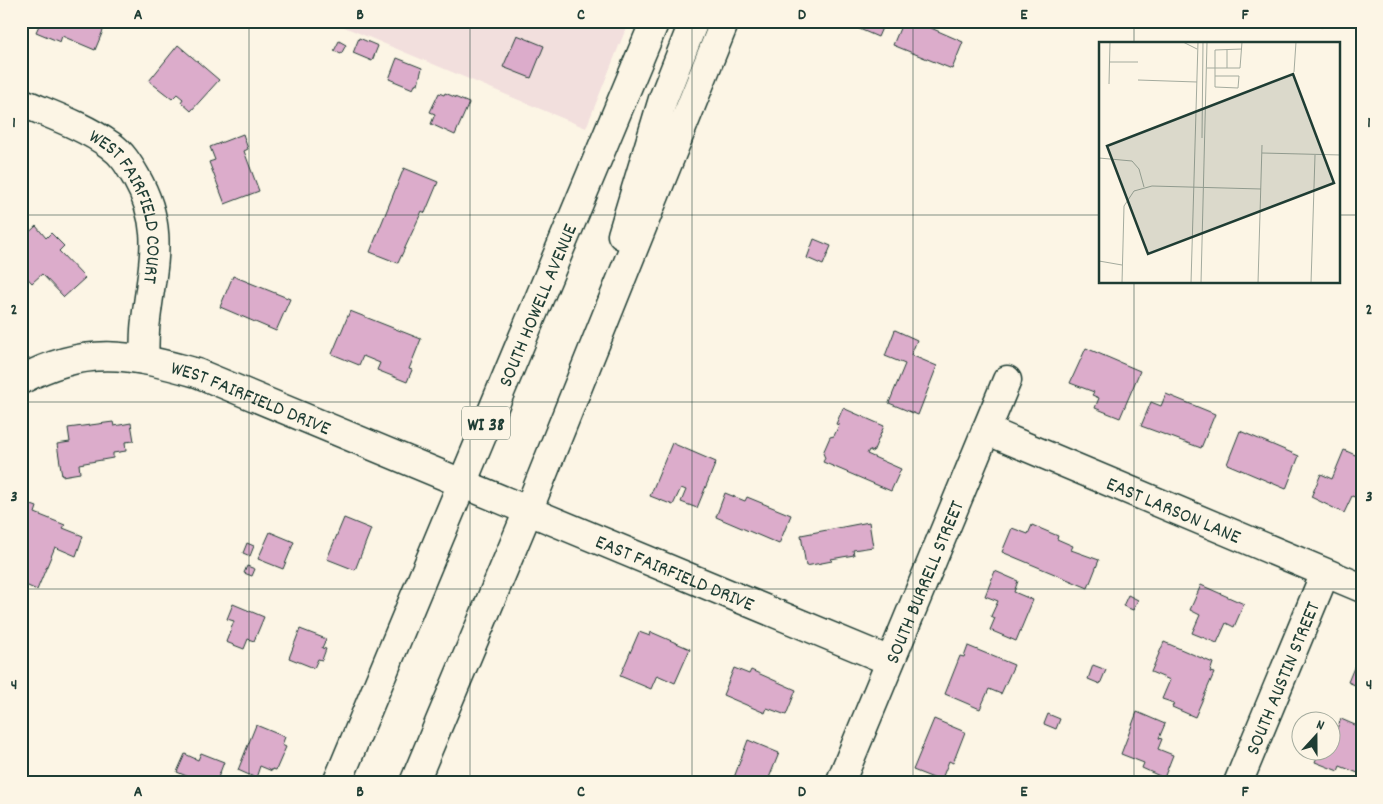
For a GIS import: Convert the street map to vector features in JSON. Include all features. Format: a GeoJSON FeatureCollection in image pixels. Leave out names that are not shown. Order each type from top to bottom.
{"type":"FeatureCollection","features":[{"type":"Feature","properties":{"kind":"street","name":"SOUTH HOWELL AVENUE"},"geometry":{"type":"LineString","coordinates":[[337,783],[655,21]]}},
{"type":"Feature","properties":{"kind":"street"},"geometry":{"type":"LineString","coordinates":[[591,355],[625,226],[647,152],[670,79],[694,21]]}},
{"type":"Feature","properties":{"kind":"street"},"geometry":{"type":"LineString","coordinates":[[414,783],[528,510],[725,21]]}},
{"type":"Feature","properties":{"kind":"street","name":"WEST FAIRFIELD COURT"},"geometry":{"type":"LineString","coordinates":[[21,102],[91,133],[111,145],[126,159],[149,203],[155,227],[155,264],[146,321],[144,358]]}},
{"type":"Feature","properties":{"kind":"street","name":"WEST FAIRFIELD DRIVE"},"geometry":{"type":"LineString","coordinates":[[28,376],[67,361],[98,356],[144,358],[197,373],[462,481]]}},
{"type":"Feature","properties":{"kind":"street","name":"SOUTH BURRELL STREET"},"geometry":{"type":"LineString","coordinates":[[840,783],[1007,380]]}},
{"type":"Feature","properties":{"kind":"street","name":"EAST LARSON LANE"},"geometry":{"type":"LineString","coordinates":[[986,430],[1362,588]]}},
{"type":"Feature","properties":{"kind":"street","name":"EAST FAIRFIELD DRIVE"},"geometry":{"type":"LineString","coordinates":[[462,481],[890,661]]}},
{"type":"Feature","properties":{"kind":"street","name":"SOUTH AUSTIN STREET"},"geometry":{"type":"LineString","coordinates":[[1238,783],[1325,573]]}},
{"type":"Feature","properties":{"kind":"shaded area"},"geometry":{"type":"Polygon","coordinates":[[[330,21],[629,21],[586,128],[330,21]]]}},
{"type":"Feature","properties":{"kind":"building"},"geometry":{"type":"Polygon","coordinates":[[[41,21],[107,21],[95,50],[62,36],[60,42],[36,32],[41,21]]]}},
{"type":"Feature","properties":{"kind":"building"},"geometry":{"type":"Polygon","coordinates":[[[841,21],[885,21],[878,37],[841,21]]]}},
{"type":"Feature","properties":{"kind":"building"},"geometry":{"type":"Polygon","coordinates":[[[903,21],[915,21],[963,42],[952,69],[893,45],[903,21]]]}},
{"type":"Feature","properties":{"kind":"building"},"geometry":{"type":"Polygon","coordinates":[[[1308,21],[1325,21],[1322,27],[1308,21]]]}},
{"type":"Feature","properties":{"kind":"building"},"geometry":{"type":"Polygon","coordinates":[[[517,35],[544,46],[531,78],[503,67],[517,35]]]}},
{"type":"Feature","properties":{"kind":"building"},"geometry":{"type":"Polygon","coordinates":[[[359,38],[378,46],[372,61],[353,53],[359,38]]]}},
{"type":"Feature","properties":{"kind":"building"},"geometry":{"type":"Polygon","coordinates":[[[339,41],[346,45],[341,54],[334,51],[339,41]]]}},
{"type":"Feature","properties":{"kind":"building"},"geometry":{"type":"Polygon","coordinates":[[[178,45],[219,80],[191,111],[181,102],[183,99],[177,94],[172,99],[149,81],[178,45]]]}},
{"type":"Feature","properties":{"kind":"building"},"geometry":{"type":"Polygon","coordinates":[[[397,58],[422,68],[418,84],[416,83],[413,89],[389,79],[397,58]]]}},
{"type":"Feature","properties":{"kind":"building"},"geometry":{"type":"Polygon","coordinates":[[[439,93],[444,95],[445,93],[469,103],[455,135],[431,124],[435,114],[430,112],[439,93]]]}},
{"type":"Feature","properties":{"kind":"building"},"geometry":{"type":"Polygon","coordinates":[[[243,134],[248,149],[244,151],[259,191],[225,204],[209,162],[215,160],[210,147],[243,134]]]}},
{"type":"Feature","properties":{"kind":"building"},"geometry":{"type":"Polygon","coordinates":[[[404,168],[438,182],[425,213],[422,211],[398,263],[370,252],[404,168]]]}},
{"type":"Feature","properties":{"kind":"building"},"geometry":{"type":"Polygon","coordinates":[[[36,226],[46,238],[51,233],[64,246],[59,251],[85,278],[64,297],[42,274],[32,283],[21,271],[21,240],[36,226]]]}},
{"type":"Feature","properties":{"kind":"building"},"geometry":{"type":"Polygon","coordinates":[[[814,239],[831,246],[823,265],[807,258],[814,239]]]}},
{"type":"Feature","properties":{"kind":"building"},"geometry":{"type":"Polygon","coordinates":[[[233,276],[290,299],[276,331],[220,307],[233,276]]]}},
{"type":"Feature","properties":{"kind":"building"},"geometry":{"type":"Polygon","coordinates":[[[350,311],[421,339],[409,369],[412,370],[407,382],[377,370],[380,363],[363,356],[359,365],[332,354],[350,311]]]}},
{"type":"Feature","properties":{"kind":"building"},"geometry":{"type":"Polygon","coordinates":[[[895,330],[917,340],[911,355],[937,366],[918,415],[889,403],[905,364],[885,356],[895,330]]]}},
{"type":"Feature","properties":{"kind":"building"},"geometry":{"type":"Polygon","coordinates":[[[1086,348],[1140,371],[1120,418],[1095,408],[1099,398],[1092,395],[1094,392],[1070,383],[1086,348]]]}},
{"type":"Feature","properties":{"kind":"building"},"geometry":{"type":"Polygon","coordinates":[[[1166,394],[1215,414],[1201,448],[1141,426],[1151,402],[1161,406],[1166,394]]]}},
{"type":"Feature","properties":{"kind":"building"},"geometry":{"type":"Polygon","coordinates":[[[843,408],[884,426],[873,452],[869,450],[867,454],[901,469],[891,491],[823,462],[825,458],[823,453],[830,437],[834,436],[839,425],[836,424],[843,408]]]}},
{"type":"Feature","properties":{"kind":"building"},"geometry":{"type":"Polygon","coordinates":[[[113,422],[114,426],[131,423],[134,441],[125,442],[126,451],[113,453],[113,458],[79,464],[80,473],[62,476],[57,444],[70,442],[68,428],[113,422]]]}},
{"type":"Feature","properties":{"kind":"building"},"geometry":{"type":"Polygon","coordinates":[[[1240,431],[1299,456],[1286,489],[1227,464],[1240,431]]]}},
{"type":"Feature","properties":{"kind":"building"},"geometry":{"type":"Polygon","coordinates":[[[672,443],[716,462],[697,508],[681,502],[686,490],[681,488],[673,505],[650,496],[672,443]]]}},
{"type":"Feature","properties":{"kind":"building"},"geometry":{"type":"Polygon","coordinates":[[[1344,450],[1362,458],[1362,500],[1352,496],[1344,513],[1311,497],[1321,474],[1332,479],[1344,450]]]}},
{"type":"Feature","properties":{"kind":"building"},"geometry":{"type":"Polygon","coordinates":[[[725,493],[745,501],[747,497],[791,515],[779,544],[716,517],[725,493]]]}},
{"type":"Feature","properties":{"kind":"building"},"geometry":{"type":"Polygon","coordinates":[[[21,501],[37,507],[35,513],[65,525],[63,528],[83,536],[76,556],[55,547],[37,590],[21,583],[21,501]]]}},
{"type":"Feature","properties":{"kind":"building"},"geometry":{"type":"Polygon","coordinates":[[[344,518],[371,529],[355,570],[327,559],[344,518]]]}},
{"type":"Feature","properties":{"kind":"building"},"geometry":{"type":"Polygon","coordinates":[[[869,522],[873,547],[853,550],[854,555],[806,566],[801,535],[869,522]]]}},
{"type":"Feature","properties":{"kind":"building"},"geometry":{"type":"Polygon","coordinates":[[[1032,525],[1058,536],[1057,539],[1073,546],[1071,550],[1099,560],[1088,588],[1002,552],[1012,528],[1028,534],[1032,525]]]}},
{"type":"Feature","properties":{"kind":"building"},"geometry":{"type":"Polygon","coordinates":[[[270,532],[294,542],[283,569],[258,559],[270,532]]]}},
{"type":"Feature","properties":{"kind":"building"},"geometry":{"type":"Polygon","coordinates":[[[247,543],[254,546],[250,556],[243,553],[247,543]]]}},
{"type":"Feature","properties":{"kind":"building"},"geometry":{"type":"Polygon","coordinates":[[[247,566],[255,569],[252,576],[244,573],[247,566]]]}},
{"type":"Feature","properties":{"kind":"building"},"geometry":{"type":"Polygon","coordinates":[[[995,571],[1018,581],[1014,592],[1033,600],[1016,641],[990,630],[995,618],[991,616],[998,601],[985,596],[995,571]]]}},
{"type":"Feature","properties":{"kind":"building"},"geometry":{"type":"Polygon","coordinates":[[[1201,585],[1244,604],[1234,627],[1226,623],[1217,643],[1192,633],[1200,615],[1190,610],[1201,585]]]}},
{"type":"Feature","properties":{"kind":"building"},"geometry":{"type":"Polygon","coordinates":[[[1128,595],[1138,600],[1133,610],[1123,606],[1128,595]]]}},
{"type":"Feature","properties":{"kind":"building"},"geometry":{"type":"Polygon","coordinates":[[[233,604],[264,617],[254,641],[248,639],[244,649],[226,642],[234,621],[227,619],[233,604]]]}},
{"type":"Feature","properties":{"kind":"building"},"geometry":{"type":"Polygon","coordinates":[[[300,629],[326,639],[322,648],[326,649],[322,660],[318,659],[314,668],[289,658],[300,629]]]}},
{"type":"Feature","properties":{"kind":"building"},"geometry":{"type":"Polygon","coordinates":[[[639,632],[650,636],[651,632],[690,649],[675,683],[657,675],[651,689],[620,676],[639,632]]]}},
{"type":"Feature","properties":{"kind":"building"},"geometry":{"type":"Polygon","coordinates":[[[1164,642],[1213,663],[1210,672],[1214,673],[1195,717],[1172,707],[1174,703],[1162,699],[1170,680],[1151,672],[1164,642]]]}},
{"type":"Feature","properties":{"kind":"building"},"geometry":{"type":"Polygon","coordinates":[[[968,646],[1014,665],[1001,694],[989,689],[980,709],[945,694],[960,656],[964,657],[968,646]]]}},
{"type":"Feature","properties":{"kind":"building"},"geometry":{"type":"Polygon","coordinates":[[[1358,658],[1362,660],[1362,688],[1348,682],[1358,658]]]}},
{"type":"Feature","properties":{"kind":"building"},"geometry":{"type":"Polygon","coordinates":[[[1093,665],[1106,670],[1100,684],[1088,679],[1093,665]]]}},
{"type":"Feature","properties":{"kind":"building"},"geometry":{"type":"Polygon","coordinates":[[[734,668],[749,674],[751,670],[796,690],[786,715],[767,708],[765,713],[723,695],[734,668]]]}},
{"type":"Feature","properties":{"kind":"building"},"geometry":{"type":"Polygon","coordinates":[[[1137,712],[1165,724],[1159,738],[1162,739],[1158,749],[1173,755],[1164,778],[1142,768],[1144,763],[1121,754],[1137,712]]]}},
{"type":"Feature","properties":{"kind":"building"},"geometry":{"type":"Polygon","coordinates":[[[1048,714],[1060,719],[1056,729],[1044,724],[1048,714]]]}},
{"type":"Feature","properties":{"kind":"building"},"geometry":{"type":"Polygon","coordinates":[[[934,719],[965,732],[953,763],[949,761],[941,781],[913,770],[934,719]]]}},
{"type":"Feature","properties":{"kind":"building"},"geometry":{"type":"Polygon","coordinates":[[[1341,719],[1362,728],[1362,763],[1358,773],[1340,766],[1338,771],[1315,762],[1340,762],[1341,719]]]}},
{"type":"Feature","properties":{"kind":"building"},"geometry":{"type":"Polygon","coordinates":[[[256,725],[285,737],[282,745],[286,747],[276,770],[272,769],[272,771],[260,766],[256,778],[238,770],[256,725]]]}},
{"type":"Feature","properties":{"kind":"building"},"geometry":{"type":"Polygon","coordinates":[[[748,740],[779,753],[767,783],[732,783],[748,740]]]}},
{"type":"Feature","properties":{"kind":"building"},"geometry":{"type":"Polygon","coordinates":[[[201,753],[224,762],[216,783],[203,783],[177,772],[185,754],[198,760],[201,753]]]}}]}
